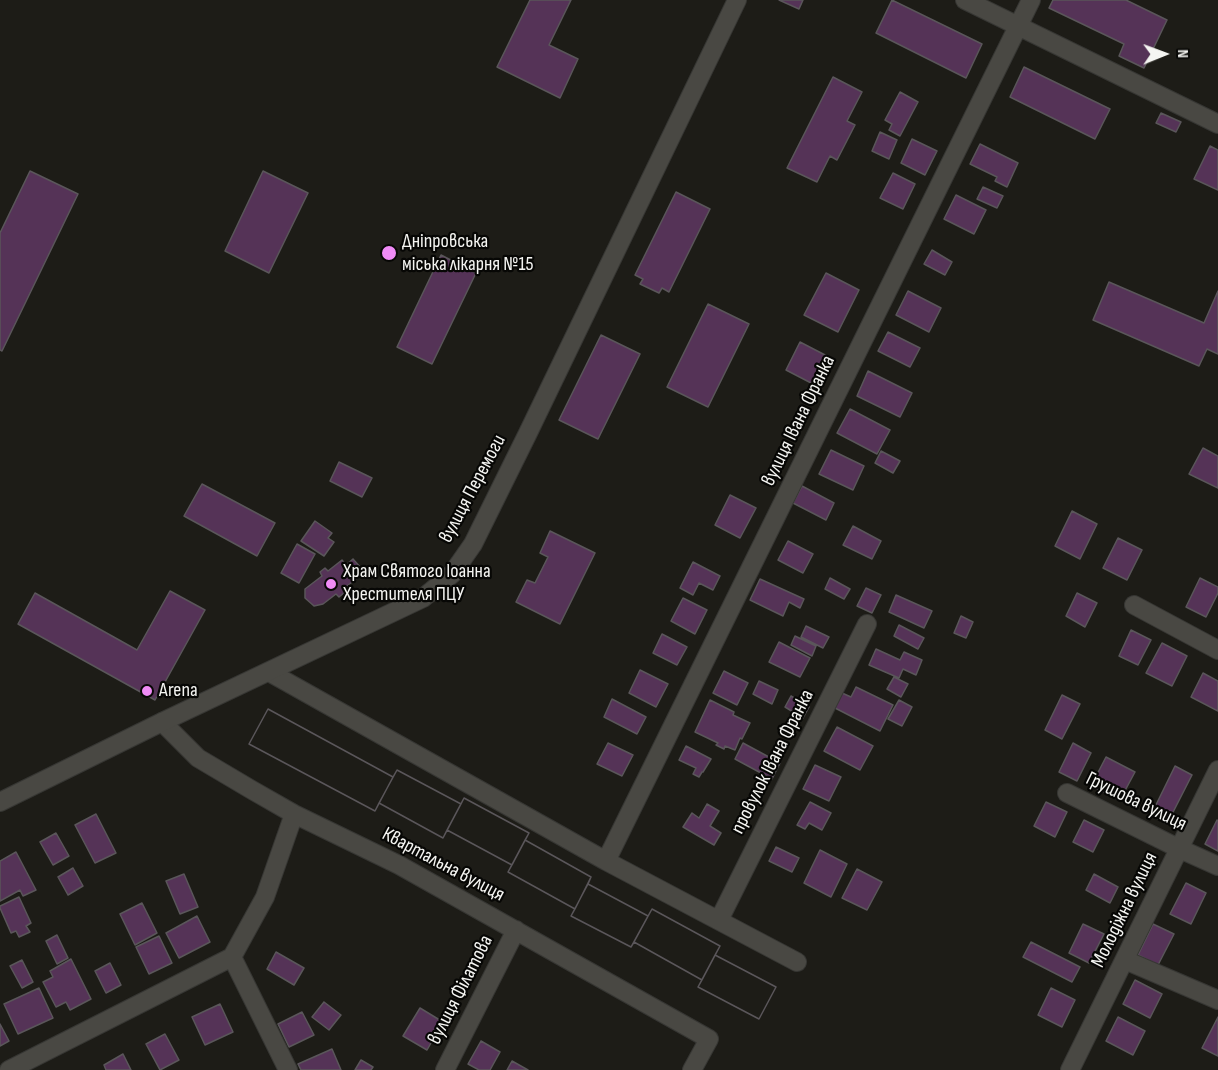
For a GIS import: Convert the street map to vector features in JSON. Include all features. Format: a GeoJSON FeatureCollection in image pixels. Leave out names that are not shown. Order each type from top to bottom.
{"type":"FeatureCollection","features":[{"type":"Feature","properties":{"kind":"street","name":"вулиця Перемоги"},"geometry":{"type":"LineString","coordinates":[[0,802],[423,598],[452,574],[473,544],[737,0]]}},
{"type":"Feature","properties":{"kind":"street"},"geometry":{"type":"LineString","coordinates":[[965,0],[1218,124]]}},
{"type":"Feature","properties":{"kind":"street","name":"вулиця Івана Франка"},"geometry":{"type":"LineString","coordinates":[[606,861],[1031,0]]}},
{"type":"Feature","properties":{"kind":"street"},"geometry":{"type":"LineString","coordinates":[[1134,605],[1218,650]]}},
{"type":"Feature","properties":{"kind":"street","name":"провулок Івана Франка"},"geometry":{"type":"LineString","coordinates":[[719,920],[867,624]]}},
{"type":"Feature","properties":{"kind":"street"},"geometry":{"type":"LineString","coordinates":[[269,672],[606,861],[797,962]]}},
{"type":"Feature","properties":{"kind":"street","name":"Квартальна вулиця"},"geometry":{"type":"LineString","coordinates":[[162,722],[198,758],[294,814],[399,865],[709,1039],[692,1070]]}},
{"type":"Feature","properties":{"kind":"street","name":"Молодіжна вулиця"},"geometry":{"type":"LineString","coordinates":[[1070,1070],[1218,770]]}},
{"type":"Feature","properties":{"kind":"street","name":"Грушова вулиця"},"geometry":{"type":"LineString","coordinates":[[1067,793],[1218,866]]}},
{"type":"Feature","properties":{"kind":"street"},"geometry":{"type":"LineString","coordinates":[[9,1070],[45,1062],[232,957],[265,897],[294,814]]}},
{"type":"Feature","properties":{"kind":"street","name":"вулиця Філатова"},"geometry":{"type":"LineString","coordinates":[[445,1070],[516,930]]}},
{"type":"Feature","properties":{"kind":"street"},"geometry":{"type":"LineString","coordinates":[[232,957],[288,1070]]}},
{"type":"Feature","properties":{"kind":"street"},"geometry":{"type":"LineString","coordinates":[[1125,960],[1218,1000]]}},
{"type":"Feature","properties":{"kind":"building"},"geometry":{"type":"Polygon","coordinates":[[[530,0],[571,0],[549,45],[578,59],[560,98],[497,67],[530,0]]]}},
{"type":"Feature","properties":{"kind":"building"},"geometry":{"type":"Polygon","coordinates":[[[779,0],[803,0],[799,9],[779,0]]]}},
{"type":"Feature","properties":{"kind":"building"},"geometry":{"type":"Polygon","coordinates":[[[892,0],[982,44],[966,78],[876,33],[892,0]]]}},
{"type":"Feature","properties":{"kind":"building"},"geometry":{"type":"Polygon","coordinates":[[[1053,0],[1126,0],[1167,20],[1144,68],[1119,56],[1124,44],[1049,8],[1053,0]]]}},
{"type":"Feature","properties":{"kind":"building"},"geometry":{"type":"Polygon","coordinates":[[[1024,67],[1110,109],[1095,139],[1010,97],[1024,67]]]}},
{"type":"Feature","properties":{"kind":"building"},"geometry":{"type":"Polygon","coordinates":[[[833,77],[862,92],[847,121],[855,125],[837,160],[830,156],[817,182],[787,168],[833,77]]]}},
{"type":"Feature","properties":{"kind":"building"},"geometry":{"type":"Polygon","coordinates":[[[900,92],[918,102],[900,136],[889,130],[892,124],[885,120],[900,92]]]}},
{"type":"Feature","properties":{"kind":"building"},"geometry":{"type":"Polygon","coordinates":[[[1161,113],[1181,122],[1176,132],[1156,123],[1161,113]]]}},
{"type":"Feature","properties":{"kind":"building"},"geometry":{"type":"Polygon","coordinates":[[[880,132],[897,140],[889,159],[872,151],[880,132]]]}},
{"type":"Feature","properties":{"kind":"building"},"geometry":{"type":"Polygon","coordinates":[[[912,139],[937,151],[925,175],[901,163],[912,139]]]}},
{"type":"Feature","properties":{"kind":"building"},"geometry":{"type":"Polygon","coordinates":[[[980,144],[1018,163],[1007,187],[995,181],[997,177],[970,164],[980,144]]]}},
{"type":"Feature","properties":{"kind":"building"},"geometry":{"type":"Polygon","coordinates":[[[1210,146],[1218,150],[1218,190],[1194,179],[1210,146]]]}},
{"type":"Feature","properties":{"kind":"building"},"geometry":{"type":"Polygon","coordinates":[[[30,171],[78,194],[2,351],[0,350],[0,233],[30,171]]]}},
{"type":"Feature","properties":{"kind":"building"},"geometry":{"type":"Polygon","coordinates":[[[263,171],[308,193],[269,273],[225,251],[263,171]]]}},
{"type":"Feature","properties":{"kind":"building"},"geometry":{"type":"Polygon","coordinates":[[[893,173],[915,184],[903,209],[880,198],[893,173]]]}},
{"type":"Feature","properties":{"kind":"building"},"geometry":{"type":"Polygon","coordinates":[[[983,187],[1003,196],[997,208],[977,199],[983,187]]]}},
{"type":"Feature","properties":{"kind":"building"},"geometry":{"type":"Polygon","coordinates":[[[676,192],[710,209],[669,292],[662,288],[659,293],[640,284],[643,279],[635,275],[676,192]]]}},
{"type":"Feature","properties":{"kind":"building"},"geometry":{"type":"Polygon","coordinates":[[[956,195],[986,210],[974,234],[944,219],[956,195]]]}},
{"type":"Feature","properties":{"kind":"building"},"geometry":{"type":"Polygon","coordinates":[[[932,250],[952,262],[945,275],[924,264],[932,250]]]}},
{"type":"Feature","properties":{"kind":"building"},"geometry":{"type":"Polygon","coordinates":[[[441,255],[476,273],[432,364],[397,347],[441,255]]]}},
{"type":"Feature","properties":{"kind":"building"},"geometry":{"type":"Polygon","coordinates":[[[826,273],[859,290],[838,332],[804,315],[826,273]]]}},
{"type":"Feature","properties":{"kind":"building"},"geometry":{"type":"Polygon","coordinates":[[[1109,282],[1204,323],[1218,291],[1218,354],[1207,349],[1199,366],[1093,320],[1109,282]]]}},
{"type":"Feature","properties":{"kind":"building"},"geometry":{"type":"Polygon","coordinates":[[[908,291],[941,308],[929,332],[896,315],[908,291]]]}},
{"type":"Feature","properties":{"kind":"building"},"geometry":{"type":"Polygon","coordinates":[[[708,304],[749,324],[708,407],[667,387],[708,304]]]}},
{"type":"Feature","properties":{"kind":"building"},"geometry":{"type":"Polygon","coordinates":[[[888,332],[920,348],[910,367],[878,351],[888,332]]]}},
{"type":"Feature","properties":{"kind":"building"},"geometry":{"type":"Polygon","coordinates":[[[601,335],[640,354],[598,439],[559,420],[601,335]]]}},
{"type":"Feature","properties":{"kind":"building"},"geometry":{"type":"Polygon","coordinates":[[[800,342],[827,356],[813,384],[786,370],[800,342]]]}},
{"type":"Feature","properties":{"kind":"building"},"geometry":{"type":"Polygon","coordinates":[[[868,371],[912,393],[900,417],[857,396],[868,371]]]}},
{"type":"Feature","properties":{"kind":"building"},"geometry":{"type":"Polygon","coordinates":[[[850,409],[890,430],[877,454],[837,433],[850,409]]]}},
{"type":"Feature","properties":{"kind":"building"},"geometry":{"type":"Polygon","coordinates":[[[1203,448],[1218,456],[1218,488],[1189,474],[1203,448]]]}},
{"type":"Feature","properties":{"kind":"building"},"geometry":{"type":"Polygon","coordinates":[[[831,450],[864,466],[853,490],[819,474],[831,450]]]}},
{"type":"Feature","properties":{"kind":"building"},"geometry":{"type":"Polygon","coordinates":[[[881,451],[900,461],[893,473],[875,463],[881,451]]]}},
{"type":"Feature","properties":{"kind":"building"},"geometry":{"type":"Polygon","coordinates":[[[339,462],[372,478],[362,497],[330,481],[339,462]]]}},
{"type":"Feature","properties":{"kind":"building"},"geometry":{"type":"Polygon","coordinates":[[[202,484],[275,523],[257,556],[184,516],[202,484]]]}},
{"type":"Feature","properties":{"kind":"building"},"geometry":{"type":"Polygon","coordinates":[[[802,486],[834,503],[826,520],[793,503],[802,486]]]}},
{"type":"Feature","properties":{"kind":"building"},"geometry":{"type":"Polygon","coordinates":[[[730,495],[756,508],[740,538],[715,525],[730,495]]]}},
{"type":"Feature","properties":{"kind":"building"},"geometry":{"type":"Polygon","coordinates":[[[1072,511],[1097,524],[1080,559],[1055,546],[1072,511]]]}},
{"type":"Feature","properties":{"kind":"building"},"geometry":{"type":"Polygon","coordinates":[[[315,521],[332,533],[328,538],[334,542],[324,556],[301,541],[315,521]]]}},
{"type":"Feature","properties":{"kind":"building"},"geometry":{"type":"Polygon","coordinates":[[[853,526],[881,541],[872,559],[843,545],[853,526]]]}},
{"type":"Feature","properties":{"kind":"building"},"geometry":{"type":"Polygon","coordinates":[[[550,531],[595,553],[560,624],[516,602],[527,580],[535,583],[548,557],[540,553],[550,531]]]}},
{"type":"Feature","properties":{"kind":"building"},"geometry":{"type":"Polygon","coordinates":[[[1118,538],[1142,550],[1127,580],[1103,568],[1118,538]]]}},
{"type":"Feature","properties":{"kind":"building"},"geometry":{"type":"Polygon","coordinates":[[[788,541],[813,554],[803,573],[778,560],[788,541]]]}},
{"type":"Feature","properties":{"kind":"building"},"geometry":{"type":"Polygon","coordinates":[[[297,544],[315,554],[299,583],[281,573],[297,544]]]}},
{"type":"Feature","properties":{"kind":"building","name":"Храм Святого Іоанна Хрестителя ПЦУ"},"geometry":{"type":"Polygon","coordinates":[[[353,559],[361,568],[353,574],[356,579],[343,589],[345,592],[339,597],[336,594],[323,604],[314,606],[305,598],[305,589],[322,576],[320,572],[325,568],[328,571],[342,560],[346,565],[353,559]]]}},
{"type":"Feature","properties":{"kind":"building"},"geometry":{"type":"Polygon","coordinates":[[[693,562],[720,576],[713,590],[699,583],[693,595],[680,588],[693,562]]]}},
{"type":"Feature","properties":{"kind":"building"},"geometry":{"type":"Polygon","coordinates":[[[830,578],[850,589],[844,599],[825,589],[830,578]]]}},
{"type":"Feature","properties":{"kind":"building"},"geometry":{"type":"Polygon","coordinates":[[[1200,578],[1218,587],[1218,593],[1206,617],[1186,607],[1200,578]]]}},
{"type":"Feature","properties":{"kind":"building"},"geometry":{"type":"Polygon","coordinates":[[[760,579],[804,599],[800,608],[789,602],[783,616],[750,600],[760,579]]]}},
{"type":"Feature","properties":{"kind":"building"},"geometry":{"type":"Polygon","coordinates":[[[866,588],[881,595],[872,613],[857,606],[866,588]]]}},
{"type":"Feature","properties":{"kind":"building"},"geometry":{"type":"Polygon","coordinates":[[[170,591],[205,610],[155,700],[18,624],[35,593],[137,650],[170,591]]]}},
{"type":"Feature","properties":{"kind":"building"},"geometry":{"type":"Polygon","coordinates":[[[1077,593],[1097,603],[1085,627],[1066,616],[1077,593]]]}},
{"type":"Feature","properties":{"kind":"building"},"geometry":{"type":"Polygon","coordinates":[[[896,595],[932,611],[924,628],[889,612],[896,595]]]}},
{"type":"Feature","properties":{"kind":"building"},"geometry":{"type":"Polygon","coordinates":[[[683,598],[707,610],[695,634],[671,621],[683,598]]]}},
{"type":"Feature","properties":{"kind":"building"},"geometry":{"type":"Polygon","coordinates":[[[961,616],[973,622],[966,638],[954,633],[961,616]]]}},
{"type":"Feature","properties":{"kind":"building"},"geometry":{"type":"Polygon","coordinates":[[[899,625],[924,638],[918,649],[894,636],[899,625]]]}},
{"type":"Feature","properties":{"kind":"building"},"geometry":{"type":"Polygon","coordinates":[[[806,626],[829,637],[823,648],[801,637],[806,626]]]}},
{"type":"Feature","properties":{"kind":"building"},"geometry":{"type":"Polygon","coordinates":[[[1131,630],[1151,640],[1138,665],[1119,656],[1131,630]]]}},
{"type":"Feature","properties":{"kind":"building"},"geometry":{"type":"Polygon","coordinates":[[[662,634],[687,647],[677,665],[653,653],[662,634]]]}},
{"type":"Feature","properties":{"kind":"building"},"geometry":{"type":"Polygon","coordinates":[[[795,636],[816,646],[812,656],[791,645],[795,636]]]}},
{"type":"Feature","properties":{"kind":"building"},"geometry":{"type":"Polygon","coordinates":[[[779,642],[810,658],[800,677],[769,662],[779,642]]]}},
{"type":"Feature","properties":{"kind":"building"},"geometry":{"type":"Polygon","coordinates":[[[1162,643],[1187,656],[1172,686],[1146,673],[1162,643]]]}},
{"type":"Feature","properties":{"kind":"building"},"geometry":{"type":"Polygon","coordinates":[[[876,649],[900,660],[904,652],[922,660],[916,675],[903,669],[899,678],[869,665],[876,649]]]}},
{"type":"Feature","properties":{"kind":"building"},"geometry":{"type":"Polygon","coordinates":[[[640,670],[668,684],[656,707],[629,693],[640,670]]]}},
{"type":"Feature","properties":{"kind":"building"},"geometry":{"type":"Polygon","coordinates":[[[724,671],[748,683],[737,705],[713,693],[724,671]]]}},
{"type":"Feature","properties":{"kind":"building"},"geometry":{"type":"Polygon","coordinates":[[[1203,673],[1218,681],[1218,711],[1191,697],[1203,673]]]}},
{"type":"Feature","properties":{"kind":"building"},"geometry":{"type":"Polygon","coordinates":[[[894,677],[908,684],[901,697],[887,689],[894,677]]]}},
{"type":"Feature","properties":{"kind":"building"},"geometry":{"type":"Polygon","coordinates":[[[759,681],[778,690],[772,704],[753,694],[759,681]]]}},
{"type":"Feature","properties":{"kind":"building"},"geometry":{"type":"Polygon","coordinates":[[[856,687],[893,705],[880,731],[835,708],[842,693],[851,697],[856,687]]]}},
{"type":"Feature","properties":{"kind":"building"},"geometry":{"type":"Polygon","coordinates":[[[1062,695],[1080,704],[1062,739],[1045,730],[1062,695]]]}},
{"type":"Feature","properties":{"kind":"building"},"geometry":{"type":"Polygon","coordinates":[[[791,696],[809,707],[803,718],[785,707],[791,696]]]}},
{"type":"Feature","properties":{"kind":"building"},"geometry":{"type":"Polygon","coordinates":[[[612,699],[646,717],[637,734],[604,717],[612,699]]]}},
{"type":"Feature","properties":{"kind":"building"},"geometry":{"type":"Polygon","coordinates":[[[710,700],[750,723],[735,750],[725,746],[724,749],[716,745],[718,743],[695,732],[710,700]]]}},
{"type":"Feature","properties":{"kind":"building"},"geometry":{"type":"Polygon","coordinates":[[[899,700],[912,707],[902,726],[888,719],[899,700]]]}},
{"type":"Feature","properties":{"kind":"building"},"geometry":{"type":"Polygon","coordinates":[[[268,709],[393,777],[375,811],[249,744],[268,709]]]}},
{"type":"Feature","properties":{"kind":"building"},"geometry":{"type":"Polygon","coordinates":[[[268,709],[393,777],[397,770],[461,804],[464,798],[529,833],[525,840],[591,877],[588,884],[648,916],[652,909],[720,946],[715,955],[776,987],[759,1019],[698,987],[702,980],[634,942],[631,947],[571,916],[575,909],[508,872],[512,865],[447,830],[443,838],[379,803],[375,811],[249,744],[268,709]]]}},
{"type":"Feature","properties":{"kind":"building"},"geometry":{"type":"Polygon","coordinates":[[[837,727],[873,746],[860,770],[824,751],[837,727]]]}},
{"type":"Feature","properties":{"kind":"building"},"geometry":{"type":"Polygon","coordinates":[[[608,743],[633,755],[622,776],[597,764],[608,743]]]}},
{"type":"Feature","properties":{"kind":"building"},"geometry":{"type":"Polygon","coordinates":[[[743,743],[780,763],[772,779],[735,759],[743,743]]]}},
{"type":"Feature","properties":{"kind":"building"},"geometry":{"type":"Polygon","coordinates":[[[1073,743],[1091,753],[1077,781],[1059,772],[1073,743]]]}},
{"type":"Feature","properties":{"kind":"building"},"geometry":{"type":"Polygon","coordinates":[[[686,746],[711,759],[699,777],[693,774],[696,768],[679,760],[686,746]]]}},
{"type":"Feature","properties":{"kind":"building"},"geometry":{"type":"Polygon","coordinates":[[[1106,757],[1135,772],[1120,800],[1091,786],[1106,757]]]}},
{"type":"Feature","properties":{"kind":"building"},"geometry":{"type":"Polygon","coordinates":[[[815,765],[841,777],[829,801],[803,789],[815,765]]]}},
{"type":"Feature","properties":{"kind":"building"},"geometry":{"type":"Polygon","coordinates":[[[1175,766],[1192,775],[1167,824],[1151,815],[1175,766]]]}},
{"type":"Feature","properties":{"kind":"building"},"geometry":{"type":"Polygon","coordinates":[[[397,770],[461,804],[443,838],[379,803],[397,770]]]}},
{"type":"Feature","properties":{"kind":"building"},"geometry":{"type":"Polygon","coordinates":[[[464,798],[529,833],[512,865],[447,830],[464,798]]]}},
{"type":"Feature","properties":{"kind":"building"},"geometry":{"type":"Polygon","coordinates":[[[810,802],[831,813],[822,830],[809,823],[805,829],[797,825],[810,802]]]}},
{"type":"Feature","properties":{"kind":"building"},"geometry":{"type":"Polygon","coordinates":[[[1046,802],[1067,812],[1055,837],[1034,826],[1046,802]]]}},
{"type":"Feature","properties":{"kind":"building"},"geometry":{"type":"Polygon","coordinates":[[[707,804],[719,811],[710,826],[721,833],[714,845],[683,827],[692,813],[699,818],[707,804]]]}},
{"type":"Feature","properties":{"kind":"building"},"geometry":{"type":"Polygon","coordinates":[[[96,814],[116,853],[95,863],[75,825],[96,814]]]}},
{"type":"Feature","properties":{"kind":"building"},"geometry":{"type":"Polygon","coordinates":[[[1084,820],[1104,830],[1093,852],[1073,842],[1084,820]]]}},
{"type":"Feature","properties":{"kind":"building"},"geometry":{"type":"Polygon","coordinates":[[[1218,821],[1218,851],[1205,844],[1218,821]]]}},
{"type":"Feature","properties":{"kind":"building"},"geometry":{"type":"Polygon","coordinates":[[[56,833],[69,856],[53,865],[40,842],[56,833]]]}},
{"type":"Feature","properties":{"kind":"building"},"geometry":{"type":"Polygon","coordinates":[[[525,840],[591,877],[575,909],[508,872],[525,840]]]}},
{"type":"Feature","properties":{"kind":"building"},"geometry":{"type":"Polygon","coordinates":[[[776,847],[799,858],[792,872],[769,861],[776,847]]]}},
{"type":"Feature","properties":{"kind":"building"},"geometry":{"type":"Polygon","coordinates":[[[820,850],[847,864],[831,897],[804,883],[820,850]]]}},
{"type":"Feature","properties":{"kind":"building"},"geometry":{"type":"Polygon","coordinates":[[[16,852],[36,890],[23,896],[20,890],[0,901],[0,861],[16,852]]]}},
{"type":"Feature","properties":{"kind":"building"},"geometry":{"type":"Polygon","coordinates":[[[73,868],[83,886],[68,895],[58,877],[73,868]]]}},
{"type":"Feature","properties":{"kind":"building"},"geometry":{"type":"Polygon","coordinates":[[[857,869],[882,882],[867,910],[842,898],[857,869]]]}},
{"type":"Feature","properties":{"kind":"building"},"geometry":{"type":"Polygon","coordinates":[[[184,874],[198,907],[180,914],[166,881],[184,874]]]}},
{"type":"Feature","properties":{"kind":"building"},"geometry":{"type":"Polygon","coordinates":[[[1094,874],[1118,887],[1110,903],[1086,890],[1094,874]]]}},
{"type":"Feature","properties":{"kind":"building"},"geometry":{"type":"Polygon","coordinates":[[[1186,883],[1206,893],[1191,924],[1170,914],[1186,883]]]}},
{"type":"Feature","properties":{"kind":"building"},"geometry":{"type":"Polygon","coordinates":[[[588,884],[648,916],[631,947],[571,916],[588,884]]]}},
{"type":"Feature","properties":{"kind":"building"},"geometry":{"type":"Polygon","coordinates":[[[19,897],[31,923],[26,926],[30,932],[19,937],[16,931],[11,933],[0,906],[19,897]]]}},
{"type":"Feature","properties":{"kind":"building"},"geometry":{"type":"Polygon","coordinates":[[[142,903],[157,933],[135,945],[120,914],[142,903]]]}},
{"type":"Feature","properties":{"kind":"building"},"geometry":{"type":"Polygon","coordinates":[[[652,909],[720,946],[702,980],[634,942],[652,909]]]}},
{"type":"Feature","properties":{"kind":"building"},"geometry":{"type":"Polygon","coordinates":[[[197,916],[210,942],[179,958],[166,933],[197,916]]]}},
{"type":"Feature","properties":{"kind":"building"},"geometry":{"type":"Polygon","coordinates":[[[1083,924],[1104,934],[1089,963],[1069,953],[1083,924]]]}},
{"type":"Feature","properties":{"kind":"building"},"geometry":{"type":"Polygon","coordinates":[[[1153,924],[1174,934],[1158,965],[1138,955],[1153,924]]]}},
{"type":"Feature","properties":{"kind":"building"},"geometry":{"type":"Polygon","coordinates":[[[57,935],[68,958],[57,964],[46,941],[57,935]]]}},
{"type":"Feature","properties":{"kind":"building"},"geometry":{"type":"Polygon","coordinates":[[[159,936],[172,963],[149,974],[136,947],[159,936]]]}},
{"type":"Feature","properties":{"kind":"building"},"geometry":{"type":"Polygon","coordinates":[[[1031,942],[1080,967],[1072,982],[1023,957],[1031,942]]]}},
{"type":"Feature","properties":{"kind":"building"},"geometry":{"type":"Polygon","coordinates":[[[276,952],[304,968],[294,985],[267,969],[276,952]]]}},
{"type":"Feature","properties":{"kind":"building"},"geometry":{"type":"Polygon","coordinates":[[[715,955],[776,987],[759,1019],[698,987],[715,955]]]}},
{"type":"Feature","properties":{"kind":"building"},"geometry":{"type":"Polygon","coordinates":[[[71,959],[91,999],[70,1010],[66,1002],[56,1007],[43,982],[53,977],[50,971],[71,959]]]}},
{"type":"Feature","properties":{"kind":"building"},"geometry":{"type":"Polygon","coordinates":[[[22,960],[33,982],[22,988],[10,966],[22,960]]]}},
{"type":"Feature","properties":{"kind":"building"},"geometry":{"type":"Polygon","coordinates":[[[110,963],[121,985],[106,993],[95,971],[110,963]]]}},
{"type":"Feature","properties":{"kind":"building"},"geometry":{"type":"Polygon","coordinates":[[[1135,980],[1162,994],[1150,1018],[1123,1004],[1135,980]]]}},
{"type":"Feature","properties":{"kind":"building"},"geometry":{"type":"Polygon","coordinates":[[[39,988],[53,1018],[18,1034],[4,1004],[39,988]]]}},
{"type":"Feature","properties":{"kind":"building"},"geometry":{"type":"Polygon","coordinates":[[[1051,988],[1075,1000],[1062,1027],[1038,1015],[1051,988]]]}},
{"type":"Feature","properties":{"kind":"building"},"geometry":{"type":"Polygon","coordinates":[[[324,1002],[341,1015],[329,1030],[312,1017],[324,1002]]]}},
{"type":"Feature","properties":{"kind":"building"},"geometry":{"type":"Polygon","coordinates":[[[220,1004],[233,1032],[205,1045],[192,1017],[220,1004]]]}},
{"type":"Feature","properties":{"kind":"building"},"geometry":{"type":"Polygon","coordinates":[[[420,1008],[443,1022],[427,1050],[403,1036],[420,1008]]]}},
{"type":"Feature","properties":{"kind":"building"},"geometry":{"type":"Polygon","coordinates":[[[302,1012],[314,1035],[289,1047],[278,1024],[302,1012]]]}},
{"type":"Feature","properties":{"kind":"building"},"geometry":{"type":"Polygon","coordinates":[[[1118,1017],[1145,1031],[1133,1055],[1106,1041],[1118,1017]]]}},
{"type":"Feature","properties":{"kind":"building"},"geometry":{"type":"Polygon","coordinates":[[[1218,1017],[1218,1056],[1202,1048],[1218,1017]]]}},
{"type":"Feature","properties":{"kind":"building"},"geometry":{"type":"Polygon","coordinates":[[[0,1024],[9,1041],[0,1046],[0,1024]]]}},
{"type":"Feature","properties":{"kind":"building"},"geometry":{"type":"Polygon","coordinates":[[[165,1034],[179,1060],[160,1070],[146,1044],[165,1034]]]}},
{"type":"Feature","properties":{"kind":"building"},"geometry":{"type":"Polygon","coordinates":[[[481,1041],[500,1052],[490,1070],[479,1070],[468,1064],[481,1041]]]}},
{"type":"Feature","properties":{"kind":"building"},"geometry":{"type":"Polygon","coordinates":[[[332,1049],[341,1070],[301,1070],[298,1064],[332,1049]]]}},
{"type":"Feature","properties":{"kind":"building"},"geometry":{"type":"Polygon","coordinates":[[[123,1054],[131,1070],[106,1070],[104,1065],[123,1054]]]}},
{"type":"Feature","properties":{"kind":"building"},"geometry":{"type":"Polygon","coordinates":[[[361,1060],[373,1067],[371,1070],[355,1070],[361,1060]]]}},
{"type":"Feature","properties":{"kind":"building"},"geometry":{"type":"Polygon","coordinates":[[[512,1061],[528,1070],[507,1070],[512,1061]]]}},
{"type":"Feature","properties":{"kind":"place","name":"Дніпровська міська лікарня №15"},"geometry":{"type":"Point","coordinates":[389,253]}},
{"type":"Feature","properties":{"kind":"place","name":"Храм Святого Іоанна Хрестителя ПЦУ"},"geometry":{"type":"Point","coordinates":[331,584]}},
{"type":"Feature","properties":{"kind":"place","name":"Arena"},"geometry":{"type":"Point","coordinates":[147,691]}}]}
